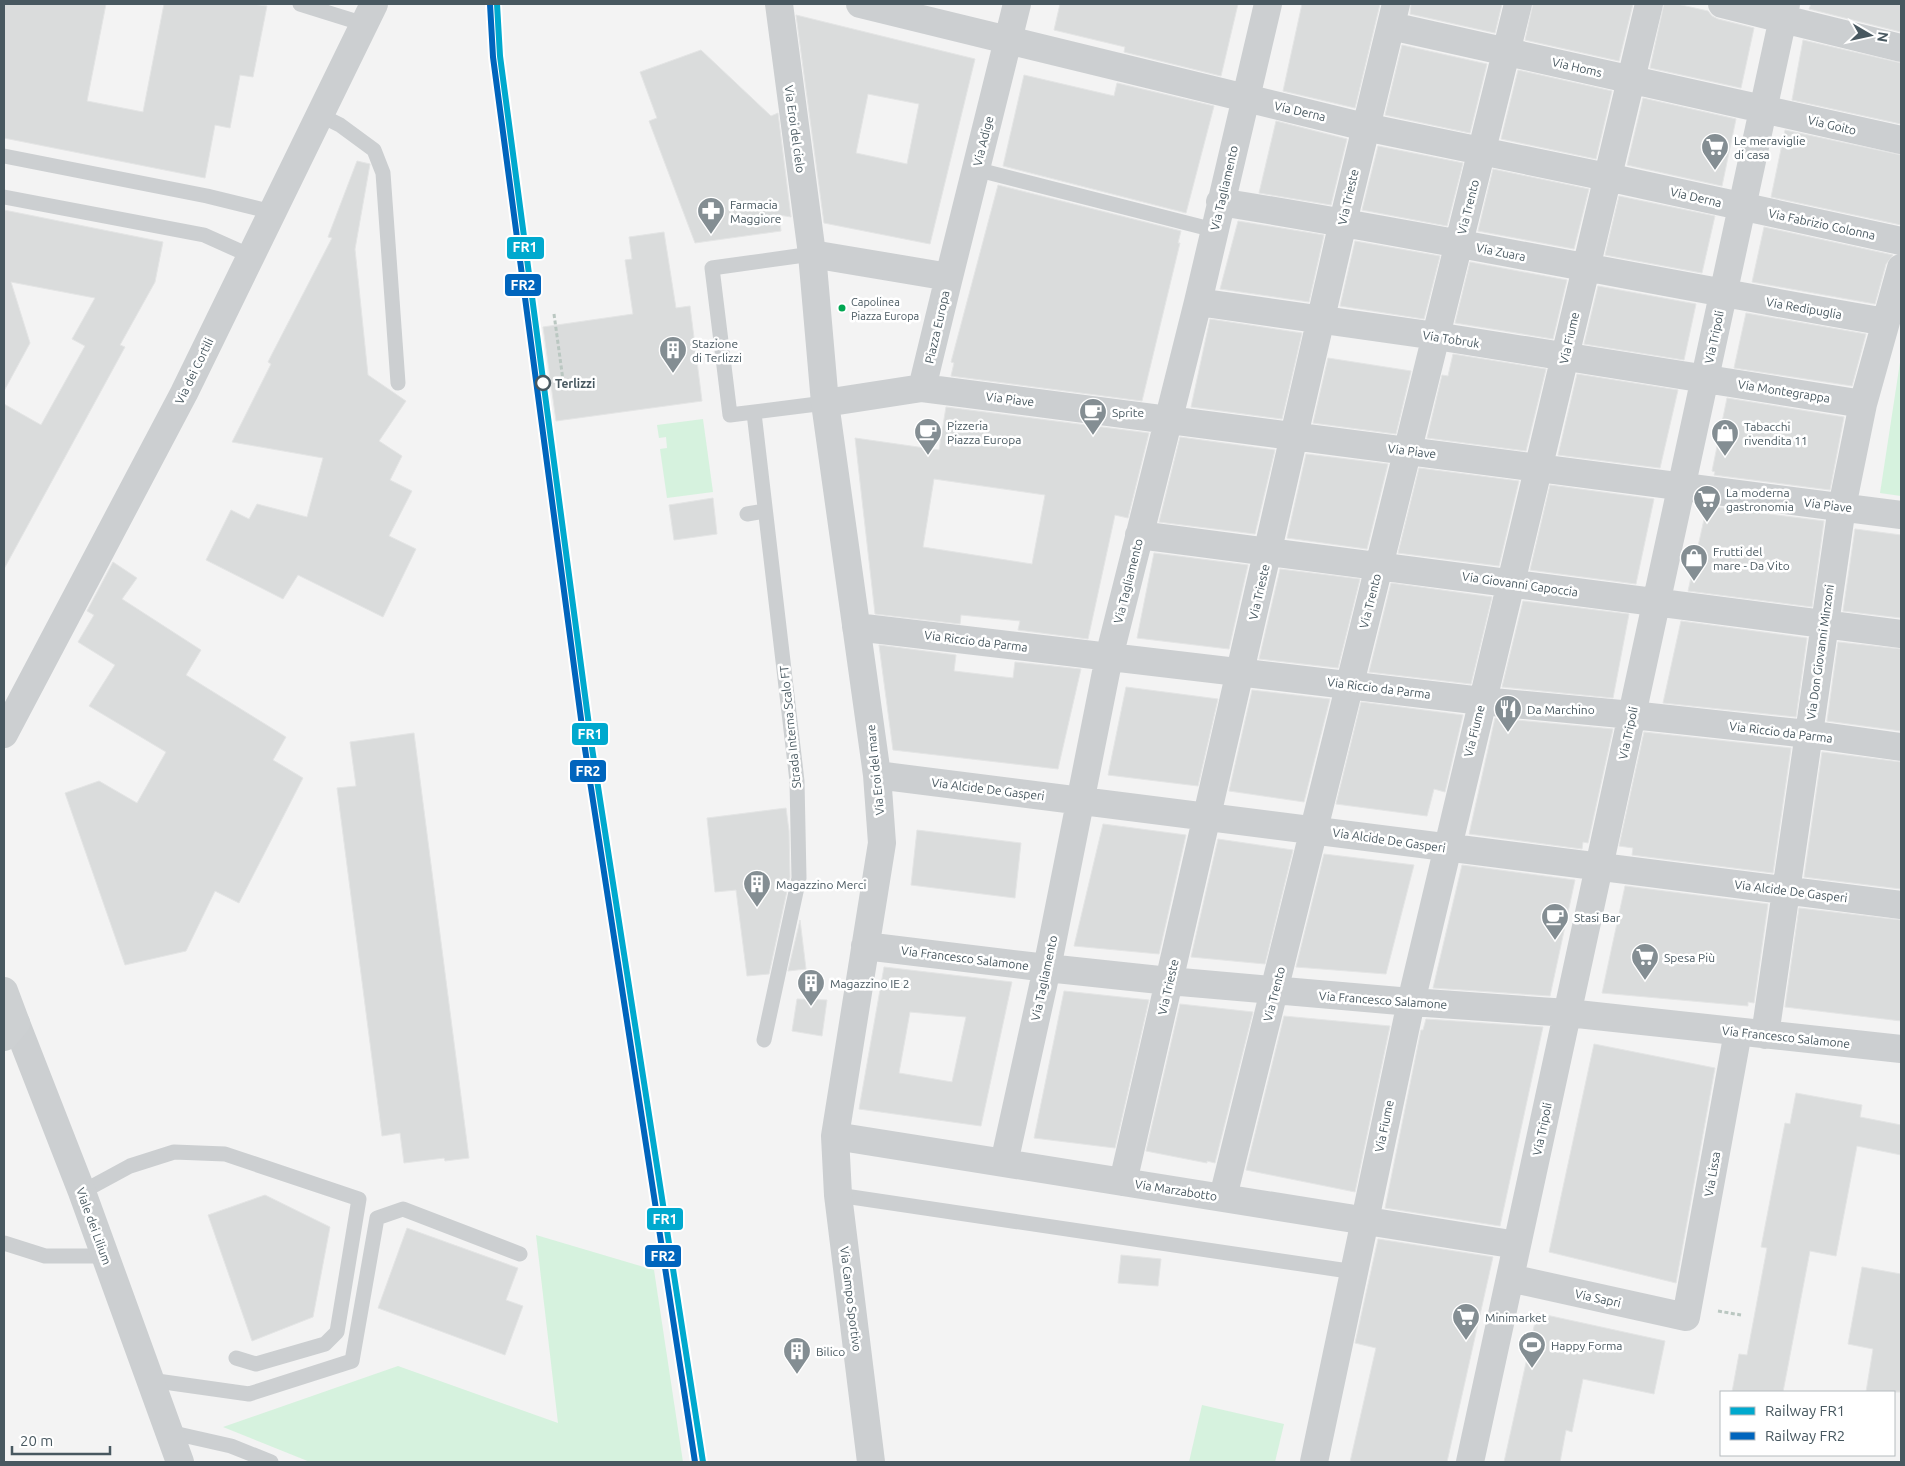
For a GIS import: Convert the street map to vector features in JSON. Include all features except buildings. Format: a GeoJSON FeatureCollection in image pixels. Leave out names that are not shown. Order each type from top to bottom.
{"type":"FeatureCollection","features":[{"type":"Feature","properties":{"kind":"main road","name":"Viale dei Lilium"},"geometry":{"type":"LineString","coordinates":[[4,990],[10,1030]]}},
{"type":"Feature","properties":{"kind":"street","name":"Via Eroi del cielo"},"geometry":{"type":"LineString","coordinates":[[779,4],[812,254]]}},
{"type":"Feature","properties":{"kind":"street","name":"Via Derna"},"geometry":{"type":"LineString","coordinates":[[860,4],[890,7],[1008,40],[1365,127],[1607,177],[1742,208]]}},
{"type":"Feature","properties":{"kind":"street","name":"Via Adige"},"geometry":{"type":"LineString","coordinates":[[948,277],[1017,4]]}},
{"type":"Feature","properties":{"kind":"street","name":"Via Tagliamento"},"geometry":{"type":"LineString","coordinates":[[1004,1163],[1047,968],[1110,657],[1167,419],[1198,302],[1268,4]]}},
{"type":"Feature","properties":{"kind":"street","name":"Via Trento"},"geometry":{"type":"LineString","coordinates":[[1223,1197],[1518,4]]}},
{"type":"Feature","properties":{"kind":"street","name":"Via Fiume"},"geometry":{"type":"LineString","coordinates":[[1314,1462],[1411,1002],[1446,848],[1649,4]]}},
{"type":"Feature","properties":{"kind":"street"},"geometry":{"type":"LineString","coordinates":[[1722,4],[1785,11],[1901,48]]}},
{"type":"Feature","properties":{"kind":"street","name":"Via Tripoli"},"geometry":{"type":"LineString","coordinates":[[1470,1462],[1785,11]]}},
{"type":"Feature","properties":{"kind":"street","name":"Via dei Cortili"},"geometry":{"type":"LineString","coordinates":[[4,734],[184,393],[369,14]]}},
{"type":"Feature","properties":{"kind":"street","name":"Via Homs"},"geometry":{"type":"LineString","coordinates":[[1393,15],[1506,51],[1763,109]]}},
{"type":"Feature","properties":{"kind":"street","name":"Via Trieste"},"geometry":{"type":"LineString","coordinates":[[1124,1182],[1320,319],[1393,15]]}},
{"type":"Feature","properties":{"kind":"street","name":"Via Goito"},"geometry":{"type":"LineString","coordinates":[[1763,109],[1901,140]]}},
{"type":"Feature","properties":{"kind":"street","name":"Via Zuara"},"geometry":{"type":"LineString","coordinates":[[1220,202],[1343,222],[1723,294]]}},
{"type":"Feature","properties":{"kind":"street","name":"Via Fabrizio Colonna"},"geometry":{"type":"LineString","coordinates":[[1742,208],[1901,241]]}},
{"type":"Feature","properties":{"kind":"street","name":"Piazza Europa"},"geometry":{"type":"LineString","coordinates":[[812,254],[948,277],[922,388],[826,403]]}},
{"type":"Feature","properties":{"kind":"street"},"geometry":{"type":"LineString","coordinates":[[812,254],[826,403]]}},
{"type":"Feature","properties":{"kind":"street","name":"Via Don Giovanni Minzoni"},"geometry":{"type":"LineString","coordinates":[[1764,1035],[1842,507],[1863,404],[1901,268]]}},
{"type":"Feature","properties":{"kind":"street","name":"Via Redipuglia"},"geometry":{"type":"LineString","coordinates":[[1723,294],[1886,322]]}},
{"type":"Feature","properties":{"kind":"street","name":"Via Tobruk"},"geometry":{"type":"LineString","coordinates":[[1198,302],[1436,336],[1705,378]]}},
{"type":"Feature","properties":{"kind":"street","name":"Via Montegrappa"},"geometry":{"type":"LineString","coordinates":[[1705,378],[1863,404]]}},
{"type":"Feature","properties":{"kind":"street","name":"Via Piave"},"geometry":{"type":"LineString","coordinates":[[922,388],[1901,515]]}},
{"type":"Feature","properties":{"kind":"street","name":"Via Eroi del mare"},"geometry":{"type":"LineString","coordinates":[[826,403],[877,775],[882,843],[864,946],[836,1136]]}},
{"type":"Feature","properties":{"kind":"street","name":"Via Giovanni Capoccia"},"geometry":{"type":"LineString","coordinates":[[1139,534],[1901,634]]}},
{"type":"Feature","properties":{"kind":"street","name":"Via Riccio da Parma"},"geometry":{"type":"LineString","coordinates":[[856,627],[1482,701],[1632,715],[1901,746]]}},
{"type":"Feature","properties":{"kind":"street","name":"Via Alcide De Gasperi"},"geometry":{"type":"LineString","coordinates":[[877,775],[1901,905]]}},
{"type":"Feature","properties":{"kind":"street","name":"Via Francesco Salamone"},"geometry":{"type":"LineString","coordinates":[[864,946],[1170,981],[1274,991],[1568,1013],[1901,1049]]}},
{"type":"Feature","properties":{"kind":"street","name":"Viale dei Lilium"},"geometry":{"type":"LineString","coordinates":[[10,1030],[82,1192],[180,1462]]}},
{"type":"Feature","properties":{"kind":"street","name":"Via Lissa"},"geometry":{"type":"LineString","coordinates":[[1686,1317],[1738,1032]]}},
{"type":"Feature","properties":{"kind":"street","name":"Via Marzabotto"},"geometry":{"type":"LineString","coordinates":[[836,1136],[1365,1219],[1517,1245]]}},
{"type":"Feature","properties":{"kind":"street","name":"Via Campo Sportivo"},"geometry":{"type":"LineString","coordinates":[[836,1136],[838,1195],[871,1462]]}},
{"type":"Feature","properties":{"kind":"street","name":"Via Sapri"},"geometry":{"type":"LineString","coordinates":[[1510,1278],[1686,1317]]}},
{"type":"Feature","properties":{"kind":"lane"},"geometry":{"type":"LineString","coordinates":[[300,4],[369,14]]}},
{"type":"Feature","properties":{"kind":"lane"},"geometry":{"type":"LineString","coordinates":[[320,115],[340,125],[374,150],[383,174],[398,382]]}},
{"type":"Feature","properties":{"kind":"lane"},"geometry":{"type":"LineString","coordinates":[[4,156],[207,196],[272,212]]}},
{"type":"Feature","properties":{"kind":"lane"},"geometry":{"type":"LineString","coordinates":[[976,170],[1214,230]]}},
{"type":"Feature","properties":{"kind":"lane"},"geometry":{"type":"LineString","coordinates":[[4,197],[204,235],[251,256]]}},
{"type":"Feature","properties":{"kind":"lane","name":"Piazza Europa"},"geometry":{"type":"LineString","coordinates":[[812,254],[712,268],[730,415],[826,403]]}},
{"type":"Feature","properties":{"kind":"lane","name":"Strada Interna Scalo FT"},"geometry":{"type":"LineString","coordinates":[[754,412],[797,781],[799,878],[764,1040]]}},
{"type":"Feature","properties":{"kind":"lane"},"geometry":{"type":"LineString","coordinates":[[747,514],[765,511]]}},
{"type":"Feature","properties":{"kind":"lane"},"geometry":{"type":"LineString","coordinates":[[82,1192],[130,1166],[174,1152],[225,1154],[359,1199],[337,1332],[325,1344],[256,1364],[236,1358]]}},
{"type":"Feature","properties":{"kind":"lane"},"geometry":{"type":"LineString","coordinates":[[838,1195],[1355,1272]]}},
{"type":"Feature","properties":{"kind":"lane"},"geometry":{"type":"LineString","coordinates":[[150,1380],[249,1394],[352,1361],[377,1218],[403,1209],[520,1254]]}},
{"type":"Feature","properties":{"kind":"lane"},"geometry":{"type":"LineString","coordinates":[[4,1243],[45,1256],[105,1256]]}},
{"type":"Feature","properties":{"kind":"lane"},"geometry":{"type":"LineString","coordinates":[[169,1432],[231,1446],[271,1462]]}},
{"type":"Feature","properties":{"kind":"path"},"geometry":{"type":"LineString","coordinates":[[554,314],[563,380]]}},
{"type":"Feature","properties":{"kind":"green space"},"geometry":{"type":"Polygon","coordinates":[[[1901,356],[1901,496],[1880,493],[1901,356]]]}},
{"type":"Feature","properties":{"kind":"green space"},"geometry":{"type":"Polygon","coordinates":[[[703,419],[713,492],[667,498],[660,449],[667,448],[666,437],[659,438],[657,425],[703,419]]]}},
{"type":"Feature","properties":{"kind":"green space"},"geometry":{"type":"Polygon","coordinates":[[[536,1235],[654,1270],[683,1462],[310,1462],[223,1427],[398,1366],[558,1423],[536,1235]]]}},
{"type":"Feature","properties":{"kind":"green space"},"geometry":{"type":"Polygon","coordinates":[[[1202,1405],[1284,1424],[1275,1462],[1189,1462],[1202,1405]]]}},
{"type":"Feature","properties":{"kind":"rail line","name":"FR2"},"geometry":{"type":"LineString","coordinates":[[490,4],[493,57],[585,749],[695,1462]]}},
{"type":"Feature","properties":{"kind":"rail line","name":"FR1"},"geometry":{"type":"LineString","coordinates":[[497,4],[500,56],[592,748],[703,1462]]}},
{"type":"Feature","properties":{"kind":"place","name":"Le meraviglie di casa"},"geometry":{"type":"Point","coordinates":[1715,171]}},
{"type":"Feature","properties":{"kind":"place","name":"Farmacia Maggiore"},"geometry":{"type":"Point","coordinates":[711,235]}},
{"type":"Feature","properties":{"kind":"place","name":"Capolinea Piazza Europa"},"geometry":{"type":"Point","coordinates":[842,308]}},
{"type":"Feature","properties":{"kind":"place","name":"Stazione di Terlizzi"},"geometry":{"type":"Point","coordinates":[673,374]}},
{"type":"Feature","properties":{"kind":"place","name":"Terlizzi"},"geometry":{"type":"Point","coordinates":[543,383]}},
{"type":"Feature","properties":{"kind":"place","name":"Sprite"},"geometry":{"type":"Point","coordinates":[1093,436]}},
{"type":"Feature","properties":{"kind":"place","name":"Pizzeria Piazza Europa"},"geometry":{"type":"Point","coordinates":[928,456]}},
{"type":"Feature","properties":{"kind":"place","name":"Tabacchi rivendita 11"},"geometry":{"type":"Point","coordinates":[1725,457]}},
{"type":"Feature","properties":{"kind":"place","name":"La moderna gastronomia"},"geometry":{"type":"Point","coordinates":[1707,523]}},
{"type":"Feature","properties":{"kind":"place","name":"Frutti del mare - Da Vito"},"geometry":{"type":"Point","coordinates":[1694,582]}},
{"type":"Feature","properties":{"kind":"place","name":"Da Marchino"},"geometry":{"type":"Point","coordinates":[1508,733]}},
{"type":"Feature","properties":{"kind":"place","name":"Magazzino Merci"},"geometry":{"type":"Point","coordinates":[757,908]}},
{"type":"Feature","properties":{"kind":"place","name":"Stasi Bar"},"geometry":{"type":"Point","coordinates":[1555,941]}},
{"type":"Feature","properties":{"kind":"place","name":"Spesa Più"},"geometry":{"type":"Point","coordinates":[1645,981]}},
{"type":"Feature","properties":{"kind":"place","name":"Magazzino IE 2"},"geometry":{"type":"Point","coordinates":[811,1007]}},
{"type":"Feature","properties":{"kind":"place","name":"Minimarket"},"geometry":{"type":"Point","coordinates":[1466,1341]}},
{"type":"Feature","properties":{"kind":"place","name":"Happy Forma"},"geometry":{"type":"Point","coordinates":[1532,1369]}},
{"type":"Feature","properties":{"kind":"place","name":"Bilico"},"geometry":{"type":"Point","coordinates":[797,1375]}}]}
